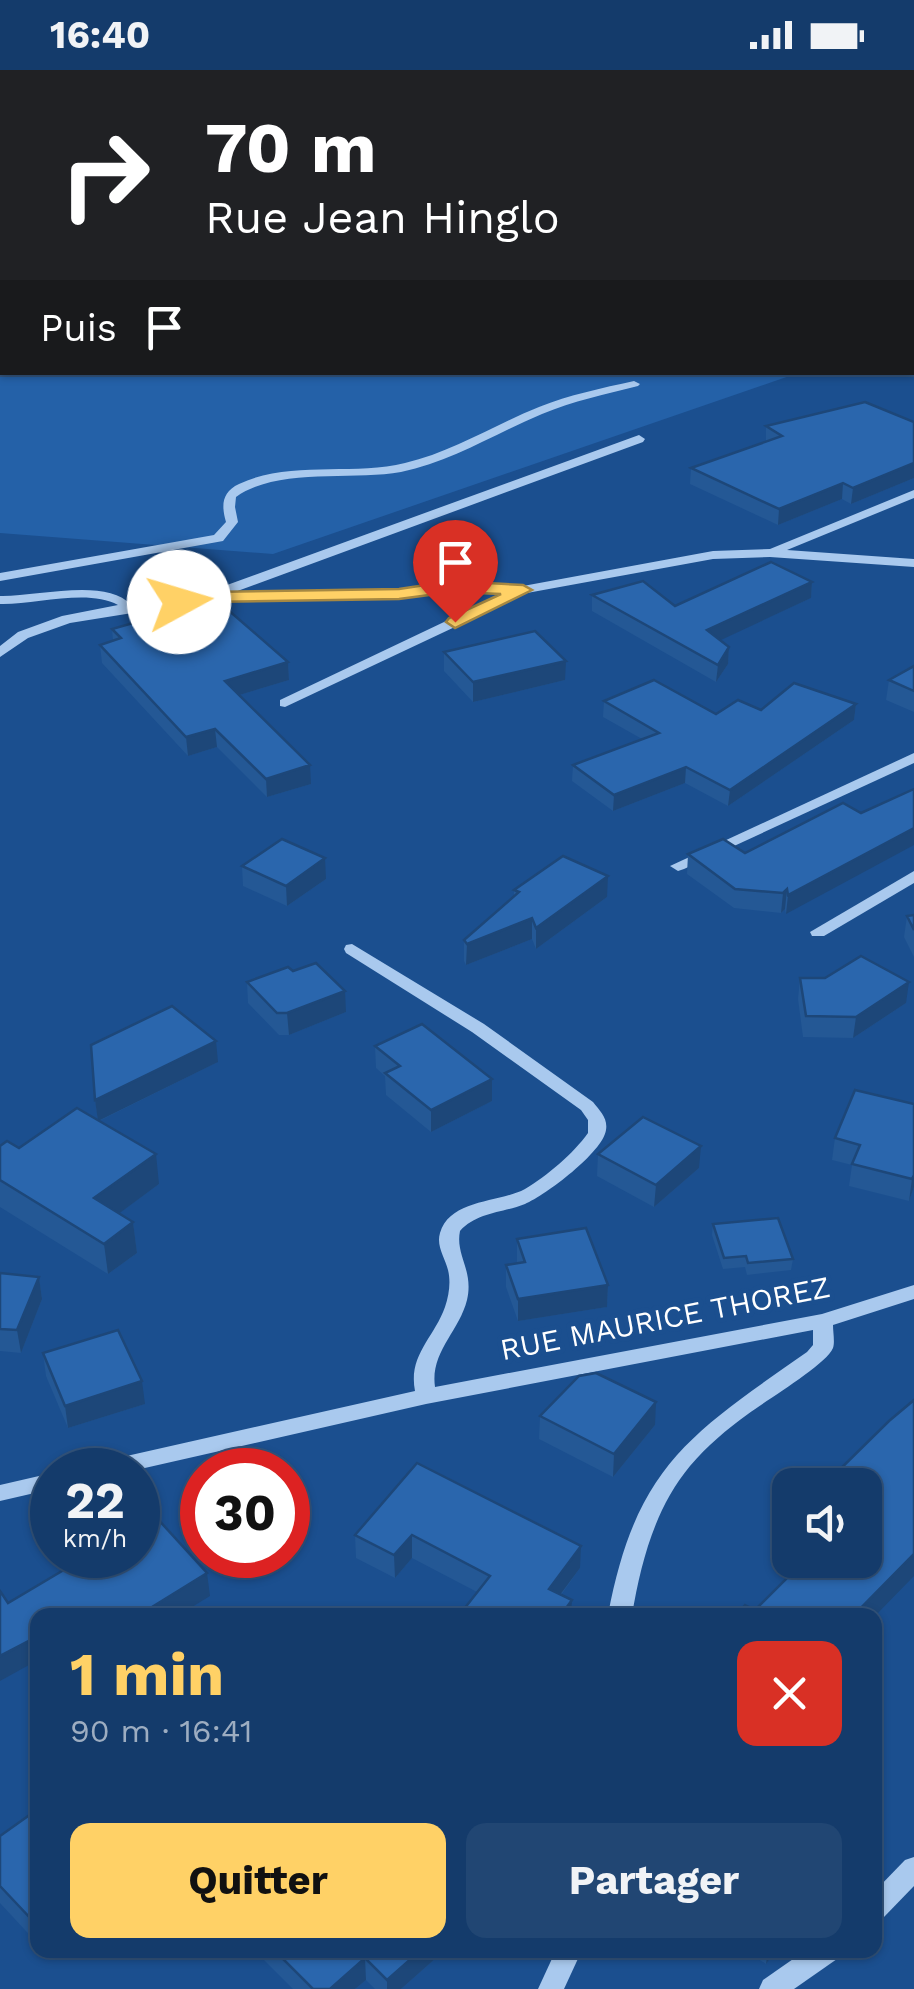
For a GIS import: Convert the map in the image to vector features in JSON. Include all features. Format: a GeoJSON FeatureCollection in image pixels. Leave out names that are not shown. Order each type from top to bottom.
{"type":"FeatureCollection","features":[{"type":"Feature","properties":{"kind":"street"},"geometry":{"type":"LineString","coordinates":[[0,577],[218,538],[232,522],[228,502],[232,494],[245,487],[300,476],[382,471],[424,462],[548,407],[634,384]]}},
{"type":"Feature","properties":{"kind":"street"},"geometry":{"type":"LineString","coordinates":[[207,597],[640,439]]}},
{"type":"Feature","properties":{"kind":"street"},"geometry":{"type":"LineString","coordinates":[[770,552],[914,494]]}},
{"type":"Feature","properties":{"kind":"street"},"geometry":{"type":"LineString","coordinates":[[0,653],[23,635],[68,619],[207,597],[399,594],[452,586],[523,590],[713,555],[770,552],[914,563]]}},
{"type":"Feature","properties":{"kind":"street"},"geometry":{"type":"LineString","coordinates":[[285,703],[523,590]]}},
{"type":"Feature","properties":{"kind":"street"},"geometry":{"type":"LineString","coordinates":[[0,600],[95,594],[117,596],[125,604],[122,611]]}},
{"type":"Feature","properties":{"kind":"street"},"geometry":{"type":"LineString","coordinates":[[678,866],[914,757]]}},
{"type":"Feature","properties":{"kind":"street"},"geometry":{"type":"LineString","coordinates":[[818,932],[914,876]]}},
{"type":"Feature","properties":{"kind":"street"},"geometry":{"type":"LineString","coordinates":[[352,949],[478,1028],[587,1106],[598,1119],[597,1134],[589,1145],[526,1197],[479,1210],[451,1229],[448,1243],[460,1276],[456,1306],[424,1357],[420,1376],[426,1396]]}},
{"type":"Feature","properties":{"kind":"street","name":"RUE MAURICE THOREZ"},"geometry":{"type":"LineString","coordinates":[[160,1456],[426,1396],[823,1321],[914,1292]]}},
{"type":"Feature","properties":{"kind":"street"},"geometry":{"type":"LineString","coordinates":[[621,1608],[626,1576],[642,1528],[665,1484],[700,1441],[814,1357],[823,1346],[823,1321]]}},
{"type":"Feature","properties":{"kind":"street"},"geometry":{"type":"LineString","coordinates":[[0,1493],[30,1486]]}},
{"type":"Feature","properties":{"kind":"street"},"geometry":{"type":"LineString","coordinates":[[882,1902],[914,1868]]}},
{"type":"Feature","properties":{"kind":"street"},"geometry":{"type":"LineString","coordinates":[[551,1989],[565,1958]]}},
{"type":"Feature","properties":{"kind":"street"},"geometry":{"type":"LineString","coordinates":[[772,1989],[817,1958]]}},
{"type":"Feature","properties":{"kind":"shaded area"},"geometry":{"type":"Polygon","coordinates":[[[0,375],[792,375],[273,554],[0,533],[0,375]]]}},
{"type":"Feature","properties":{"kind":"building"},"geometry":{"type":"Polygon","coordinates":[[[865,402],[914,422],[914,463],[853,488],[843,483],[779,509],[691,468],[782,436],[766,426],[865,402]]]}},
{"type":"Feature","properties":{"kind":"building"},"geometry":{"type":"Polygon","coordinates":[[[771,562],[812,582],[707,630],[729,647],[718,665],[592,595],[643,581],[675,606],[771,562]]]}},
{"type":"Feature","properties":{"kind":"building"},"geometry":{"type":"Polygon","coordinates":[[[227,609],[288,662],[225,681],[310,765],[266,779],[215,729],[186,737],[100,645],[121,638],[112,629],[154,617],[165,627],[227,609]]]}},
{"type":"Feature","properties":{"kind":"building"},"geometry":{"type":"Polygon","coordinates":[[[535,631],[566,661],[473,682],[444,652],[535,631]]]}},
{"type":"Feature","properties":{"kind":"building"},"geometry":{"type":"Polygon","coordinates":[[[914,666],[914,691],[889,680],[914,666]]]}},
{"type":"Feature","properties":{"kind":"building"},"geometry":{"type":"Polygon","coordinates":[[[654,680],[716,714],[738,700],[761,710],[794,683],[856,704],[730,790],[686,767],[614,795],[573,765],[659,733],[604,701],[654,680]]]}},
{"type":"Feature","properties":{"kind":"building"},"geometry":{"type":"Polygon","coordinates":[[[914,789],[914,828],[788,895],[787,889],[783,893],[735,889],[688,854],[723,839],[745,853],[843,803],[861,813],[914,789]]]}},
{"type":"Feature","properties":{"kind":"building"},"geometry":{"type":"Polygon","coordinates":[[[282,839],[325,858],[286,886],[242,866],[282,839]]]}},
{"type":"Feature","properties":{"kind":"building"},"geometry":{"type":"Polygon","coordinates":[[[563,856],[608,876],[536,928],[532,918],[467,944],[464,940],[519,892],[514,890],[563,856]]]}},
{"type":"Feature","properties":{"kind":"building"},"geometry":{"type":"Polygon","coordinates":[[[861,956],[909,982],[856,1017],[806,1016],[800,978],[825,978],[861,956]]]}},
{"type":"Feature","properties":{"kind":"building"},"geometry":{"type":"Polygon","coordinates":[[[316,963],[345,991],[287,1013],[277,1013],[247,982],[288,967],[293,971],[316,963]]]}},
{"type":"Feature","properties":{"kind":"building"},"geometry":{"type":"Polygon","coordinates":[[[172,1006],[216,1041],[95,1100],[91,1045],[172,1006]]]}},
{"type":"Feature","properties":{"kind":"building"},"geometry":{"type":"Polygon","coordinates":[[[422,1024],[492,1079],[431,1110],[385,1073],[400,1066],[375,1046],[422,1024]]]}},
{"type":"Feature","properties":{"kind":"building"},"geometry":{"type":"Polygon","coordinates":[[[855,1090],[914,1104],[912,1179],[852,1164],[860,1145],[835,1138],[855,1090]]]}},
{"type":"Feature","properties":{"kind":"building"},"geometry":{"type":"Polygon","coordinates":[[[77,1108],[156,1154],[94,1198],[133,1222],[104,1244],[0,1180],[0,1146],[7,1141],[19,1148],[77,1108]]]}},
{"type":"Feature","properties":{"kind":"building"},"geometry":{"type":"Polygon","coordinates":[[[643,1117],[701,1146],[656,1185],[598,1154],[643,1117]]]}},
{"type":"Feature","properties":{"kind":"building"},"geometry":{"type":"Polygon","coordinates":[[[778,1218],[793,1259],[748,1263],[746,1256],[724,1258],[713,1224],[778,1218]]]}},
{"type":"Feature","properties":{"kind":"building"},"geometry":{"type":"Polygon","coordinates":[[[586,1228],[608,1285],[518,1299],[506,1265],[525,1262],[517,1239],[586,1228]]]}},
{"type":"Feature","properties":{"kind":"building"},"geometry":{"type":"Polygon","coordinates":[[[0,1273],[39,1277],[17,1330],[0,1329],[0,1273]]]}},
{"type":"Feature","properties":{"kind":"building"},"geometry":{"type":"Polygon","coordinates":[[[118,1330],[142,1381],[65,1406],[43,1353],[118,1330]]]}},
{"type":"Feature","properties":{"kind":"building"},"geometry":{"type":"Polygon","coordinates":[[[596,1373],[656,1402],[614,1454],[540,1416],[579,1376],[596,1373]]]}},
{"type":"Feature","properties":{"kind":"building"},"geometry":{"type":"Polygon","coordinates":[[[914,1400],[914,1554],[861,1608],[757,1608],[787,1578],[882,1578],[882,1468],[841,1468],[914,1400]]]}},
{"type":"Feature","properties":{"kind":"building"},"geometry":{"type":"Polygon","coordinates":[[[417,1463],[581,1546],[549,1589],[572,1600],[566,1608],[465,1608],[490,1576],[412,1535],[394,1555],[355,1535],[417,1463]]]}},
{"type":"Feature","properties":{"kind":"building"},"geometry":{"type":"Polygon","coordinates":[[[160,1521],[180,1543],[180,1578],[199,1578],[150,1608],[30,1608],[30,1640],[0,1656],[0,1591],[8,1603],[50,1578],[160,1578],[160,1521]]]}},
{"type":"Feature","properties":{"kind":"building"},"geometry":{"type":"Polygon","coordinates":[[[30,1815],[30,1918],[0,1886],[0,1836],[30,1815]]]}},
{"type":"Feature","properties":{"kind":"building"},"geometry":{"type":"Polygon","coordinates":[[[282,1958],[365,1958],[330,1989],[313,1989],[282,1958]]]}},
{"type":"Feature","properties":{"kind":"building"},"geometry":{"type":"Polygon","coordinates":[[[365,1958],[412,1958],[387,1980],[365,1958]]]}},
{"type":"Feature","properties":{"kind":"route"},"geometry":{"type":"LineString","coordinates":[[179,602],[207,597],[399,594],[452,586],[523,590],[455,622]]}}]}
